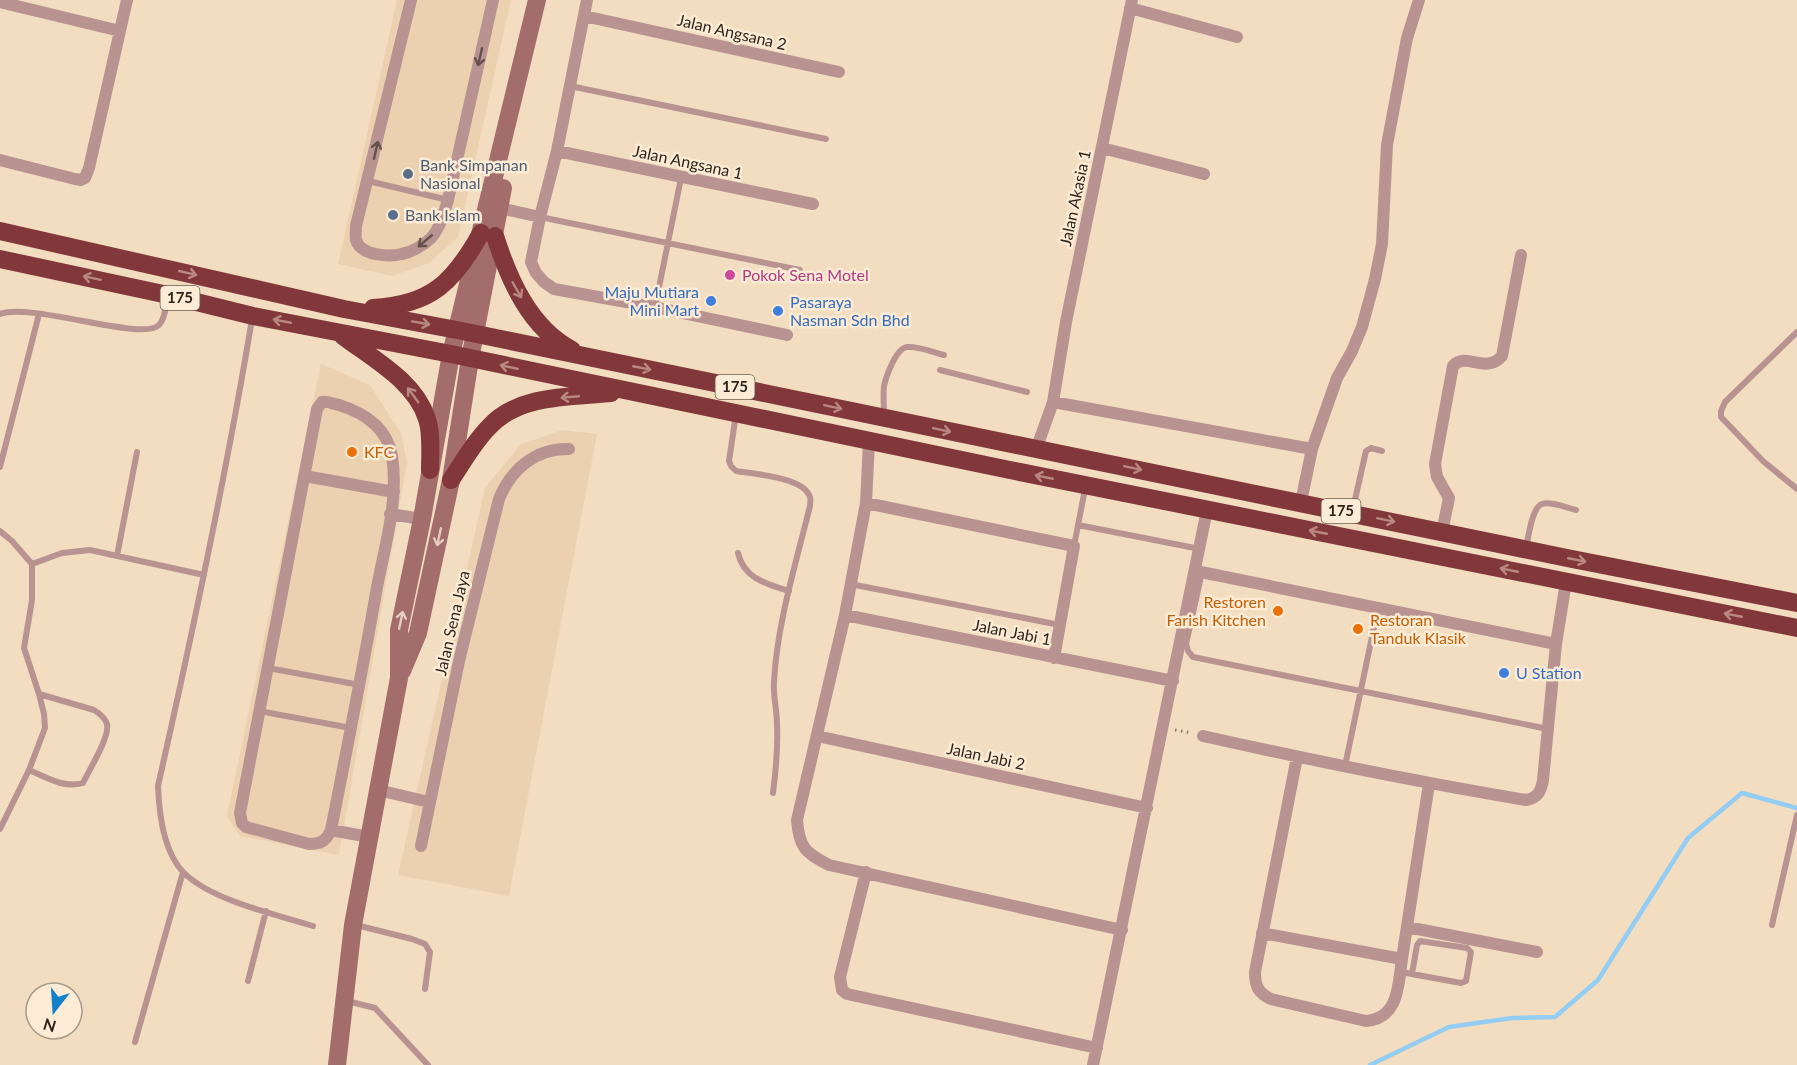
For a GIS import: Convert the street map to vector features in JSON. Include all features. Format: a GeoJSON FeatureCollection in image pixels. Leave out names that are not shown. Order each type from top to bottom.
{"type":"FeatureCollection","features":[{"type":"Feature","properties":{"kind":"highway","name":"175"},"geometry":{"type":"LineString","coordinates":[[0,231],[344,309],[1037,447],[1352,514],[1797,603]]}},
{"type":"Feature","properties":{"kind":"highway"},"geometry":{"type":"LineString","coordinates":[[344,309],[390,307],[410,303],[430,294],[445,283],[488,235],[524,302],[544,330],[559,344],[585,357]]}},
{"type":"Feature","properties":{"kind":"highway","name":"175"},"geometry":{"type":"LineString","coordinates":[[0,259],[168,295],[253,316],[451,354],[1207,510],[1797,628]]}},
{"type":"Feature","properties":{"kind":"highway"},"geometry":{"type":"LineString","coordinates":[[339,333],[386,367],[406,385],[418,402],[428,420],[430,470]]}},
{"type":"Feature","properties":{"kind":"highway"},"geometry":{"type":"LineString","coordinates":[[452,480],[489,426],[506,413],[523,405],[549,399],[628,391]]}},
{"type":"Feature","properties":{"kind":"main road"},"geometry":{"type":"LineString","coordinates":[[337,1065],[353,925],[399,678],[399,630],[422,519],[451,354],[488,235],[500,208],[535,6]]}},
{"type":"Feature","properties":{"kind":"main road"},"geometry":{"type":"LineString","coordinates":[[399,678],[418,633],[452,480],[488,235],[535,6]]}},
{"type":"Feature","properties":{"kind":"street"},"geometry":{"type":"LineString","coordinates":[[0,160],[75,179],[85,178],[127,0]]}},
{"type":"Feature","properties":{"kind":"street"},"geometry":{"type":"LineString","coordinates":[[411,0],[356,226],[356,238],[360,247],[372,253],[405,254],[430,238],[439,226],[448,200],[493,0]]}},
{"type":"Feature","properties":{"kind":"street"},"geometry":{"type":"LineString","coordinates":[[587,0],[557,151],[531,262],[536,273],[554,289],[787,335]]}},
{"type":"Feature","properties":{"kind":"street"},"geometry":{"type":"LineString","coordinates":[[1301,502],[1312,448],[1337,378],[1362,327],[1377,270],[1382,244],[1387,145],[1406,46],[1419,0]]}},
{"type":"Feature","properties":{"kind":"street"},"geometry":{"type":"LineString","coordinates":[[0,2],[120,31]]}},
{"type":"Feature","properties":{"kind":"street"},"geometry":{"type":"LineString","coordinates":[[1131,4],[1237,37]]}},
{"type":"Feature","properties":{"kind":"street","name":"Jalan Akasia 1"},"geometry":{"type":"LineString","coordinates":[[1037,447],[1053,402],[1066,322],[1131,4]]}},
{"type":"Feature","properties":{"kind":"street","name":"Jalan Angsana 2"},"geometry":{"type":"LineString","coordinates":[[584,16],[839,72]]}},
{"type":"Feature","properties":{"kind":"street"},"geometry":{"type":"LineString","coordinates":[[1102,148],[1204,174]]}},
{"type":"Feature","properties":{"kind":"street","name":"Jalan Angsana 1"},"geometry":{"type":"LineString","coordinates":[[557,151],[813,204]]}},
{"type":"Feature","properties":{"kind":"street"},"geometry":{"type":"LineString","coordinates":[[500,208],[540,217]]}},
{"type":"Feature","properties":{"kind":"street"},"geometry":{"type":"LineString","coordinates":[[1442,532],[1449,498],[1437,477],[1435,464],[1453,366],[1465,360],[1487,365],[1496,362],[1502,356],[1521,255]]}},
{"type":"Feature","properties":{"kind":"street"},"geometry":{"type":"LineString","coordinates":[[322,402],[350,409],[380,428],[392,455],[394,492],[360,685],[328,838],[318,844],[309,844],[251,829],[242,823],[240,813],[304,476],[318,407],[322,402]]}},
{"type":"Feature","properties":{"kind":"street"},"geometry":{"type":"LineString","coordinates":[[1053,402],[1312,448]]}},
{"type":"Feature","properties":{"kind":"street"},"geometry":{"type":"LineString","coordinates":[[869,441],[866,503],[845,615],[797,820],[798,837],[813,857],[829,865],[1122,930]]}},
{"type":"Feature","properties":{"kind":"street","name":"Jalan Sena Jaya"},"geometry":{"type":"LineString","coordinates":[[421,846],[459,661],[499,499],[505,485],[524,464],[540,453],[556,448],[569,449]]}},
{"type":"Feature","properties":{"kind":"street"},"geometry":{"type":"LineString","coordinates":[[304,476],[394,492]]}},
{"type":"Feature","properties":{"kind":"street"},"geometry":{"type":"LineString","coordinates":[[866,503],[1074,546],[1054,657]]}},
{"type":"Feature","properties":{"kind":"street"},"geometry":{"type":"LineString","coordinates":[[1094,1065],[1173,681],[1199,571],[1200,549],[1207,510]]}},
{"type":"Feature","properties":{"kind":"street"},"geometry":{"type":"LineString","coordinates":[[390,514],[422,519]]}},
{"type":"Feature","properties":{"kind":"street"},"geometry":{"type":"LineString","coordinates":[[1199,571],[1556,644]]}},
{"type":"Feature","properties":{"kind":"street"},"geometry":{"type":"LineString","coordinates":[[1203,736],[1429,784],[1527,800],[1533,799],[1538,795],[1543,780],[1556,644],[1566,582]]}},
{"type":"Feature","properties":{"kind":"street","name":"Jalan Jabi 1"},"geometry":{"type":"LineString","coordinates":[[845,615],[1173,681]]}},
{"type":"Feature","properties":{"kind":"street","name":"Jalan Jabi 2"},"geometry":{"type":"LineString","coordinates":[[817,736],[1147,808]]}},
{"type":"Feature","properties":{"kind":"street"},"geometry":{"type":"LineString","coordinates":[[1297,757],[1255,972],[1257,989],[1270,999],[1366,1021],[1376,1020],[1385,1015],[1392,1006],[1405,968],[1407,927],[1429,784]]}},
{"type":"Feature","properties":{"kind":"street"},"geometry":{"type":"LineString","coordinates":[[378,790],[429,802]]}},
{"type":"Feature","properties":{"kind":"street"},"geometry":{"type":"LineString","coordinates":[[331,830],[369,837]]}},
{"type":"Feature","properties":{"kind":"street"},"geometry":{"type":"LineString","coordinates":[[866,872],[840,977],[842,990],[847,994],[1097,1048]]}},
{"type":"Feature","properties":{"kind":"street"},"geometry":{"type":"LineString","coordinates":[[1407,927],[1537,952]]}},
{"type":"Feature","properties":{"kind":"street"},"geometry":{"type":"LineString","coordinates":[[1262,933],[1405,968]]}},
{"type":"Feature","properties":{"kind":"lane"},"geometry":{"type":"LineString","coordinates":[[570,86],[826,139]]}},
{"type":"Feature","properties":{"kind":"lane"},"geometry":{"type":"LineString","coordinates":[[654,307],[681,178]]}},
{"type":"Feature","properties":{"kind":"lane"},"geometry":{"type":"LineString","coordinates":[[368,182],[448,200]]}},
{"type":"Feature","properties":{"kind":"lane"},"geometry":{"type":"LineString","coordinates":[[540,217],[800,270]]}},
{"type":"Feature","properties":{"kind":"lane"},"geometry":{"type":"LineString","coordinates":[[0,314],[15,310],[102,325],[150,330],[162,321],[168,295]]}},
{"type":"Feature","properties":{"kind":"lane"},"geometry":{"type":"LineString","coordinates":[[0,467],[39,314]]}},
{"type":"Feature","properties":{"kind":"lane"},"geometry":{"type":"LineString","coordinates":[[253,316],[204,575],[158,786],[158,808],[164,834],[172,854],[183,872],[205,889],[313,926]]}},
{"type":"Feature","properties":{"kind":"lane"},"geometry":{"type":"LineString","coordinates":[[1797,332],[1725,402],[1721,411],[1721,417],[1763,461],[1797,489]]}},
{"type":"Feature","properties":{"kind":"lane"},"geometry":{"type":"LineString","coordinates":[[884,418],[884,384],[901,350],[904,347],[944,355]]}},
{"type":"Feature","properties":{"kind":"lane"},"geometry":{"type":"LineString","coordinates":[[940,370],[1027,392]]}},
{"type":"Feature","properties":{"kind":"lane"},"geometry":{"type":"LineString","coordinates":[[736,413],[729,461],[731,466],[736,471],[795,482],[810,496],[810,506],[789,591],[773,685],[777,721],[773,793]]}},
{"type":"Feature","properties":{"kind":"lane"},"geometry":{"type":"LineString","coordinates":[[1352,514],[1366,451],[1371,448],[1382,451]]}},
{"type":"Feature","properties":{"kind":"lane"},"geometry":{"type":"LineString","coordinates":[[117,556],[138,452]]}},
{"type":"Feature","properties":{"kind":"lane"},"geometry":{"type":"LineString","coordinates":[[1074,546],[1086,485]]}},
{"type":"Feature","properties":{"kind":"lane"},"geometry":{"type":"LineString","coordinates":[[1526,549],[1534,513],[1539,506],[1545,503],[1576,510]]}},
{"type":"Feature","properties":{"kind":"lane"},"geometry":{"type":"LineString","coordinates":[[1078,525],[1200,549]]}},
{"type":"Feature","properties":{"kind":"lane"},"geometry":{"type":"LineString","coordinates":[[0,531],[32,564],[32,600],[24,648],[39,694],[45,728],[29,770],[0,829]]}},
{"type":"Feature","properties":{"kind":"lane"},"geometry":{"type":"LineString","coordinates":[[32,564],[62,553],[90,550],[204,575]]}},
{"type":"Feature","properties":{"kind":"lane"},"geometry":{"type":"LineString","coordinates":[[738,553],[740,562],[754,578],[762,583],[789,591]]}},
{"type":"Feature","properties":{"kind":"lane"},"geometry":{"type":"LineString","coordinates":[[1199,571],[1186,644],[1193,657],[1548,729]]}},
{"type":"Feature","properties":{"kind":"lane"},"geometry":{"type":"LineString","coordinates":[[850,584],[1060,626]]}},
{"type":"Feature","properties":{"kind":"lane"},"geometry":{"type":"LineString","coordinates":[[1345,766],[1378,608]]}},
{"type":"Feature","properties":{"kind":"lane"},"geometry":{"type":"LineString","coordinates":[[268,668],[360,685]]}},
{"type":"Feature","properties":{"kind":"lane"},"geometry":{"type":"LineString","coordinates":[[29,770],[64,785],[74,786],[82,783],[107,733],[107,723],[94,710],[39,694]]}},
{"type":"Feature","properties":{"kind":"lane"},"geometry":{"type":"LineString","coordinates":[[260,711],[351,728]]}},
{"type":"Feature","properties":{"kind":"lane"},"geometry":{"type":"LineString","coordinates":[[1772,925],[1797,815]]}},
{"type":"Feature","properties":{"kind":"lane"},"geometry":{"type":"LineString","coordinates":[[135,1041],[183,872]]}},
{"type":"Feature","properties":{"kind":"lane"},"geometry":{"type":"LineString","coordinates":[[248,981],[266,911]]}},
{"type":"Feature","properties":{"kind":"lane"},"geometry":{"type":"LineString","coordinates":[[353,925],[425,944],[430,952],[425,989]]}},
{"type":"Feature","properties":{"kind":"lane"},"geometry":{"type":"LineString","coordinates":[[1420,941],[1467,948],[1471,952],[1466,981],[1463,982],[1405,968],[1420,941]]}},
{"type":"Feature","properties":{"kind":"lane"},"geometry":{"type":"LineString","coordinates":[[344,1000],[375,1008],[428,1065]]}},
{"type":"Feature","properties":{"kind":"path"},"geometry":{"type":"LineString","coordinates":[[1164,727],[1203,736]]}},
{"type":"Feature","properties":{"kind":"shaded area"},"geometry":{"type":"Polygon","coordinates":[[[397,0],[511,0],[458,237],[429,263],[392,276],[338,264],[397,0]]]}},
{"type":"Feature","properties":{"kind":"shaded area"},"geometry":{"type":"Polygon","coordinates":[[[321,364],[370,385],[401,433],[407,462],[339,855],[240,836],[227,816],[321,364]]]}},
{"type":"Feature","properties":{"kind":"shaded area"},"geometry":{"type":"Polygon","coordinates":[[[562,430],[597,434],[509,896],[398,875],[485,488],[520,445],[562,430]]]}},
{"type":"Feature","properties":{"kind":"waterway"},"geometry":{"type":"LineString","coordinates":[[1370,1065],[1449,1027],[1512,1018],[1555,1017],[1598,980],[1688,838],[1742,793],[1797,808]]}},
{"type":"Feature","properties":{"kind":"place","name":"Bank Simpanan Nasional"},"geometry":{"type":"Point","coordinates":[408,174]}},
{"type":"Feature","properties":{"kind":"place","name":"Bank Islam"},"geometry":{"type":"Point","coordinates":[393,215]}},
{"type":"Feature","properties":{"kind":"place","name":"Pokok Sena Motel"},"geometry":{"type":"Point","coordinates":[730,275]}},
{"type":"Feature","properties":{"kind":"place","name":"Maju Mutiara Mini Mart"},"geometry":{"type":"Point","coordinates":[711,301]}},
{"type":"Feature","properties":{"kind":"place","name":"Pasaraya Nasman Sdn Bhd"},"geometry":{"type":"Point","coordinates":[778,311]}},
{"type":"Feature","properties":{"kind":"place","name":"KFC"},"geometry":{"type":"Point","coordinates":[352,452]}},
{"type":"Feature","properties":{"kind":"place","name":"Restoren Farish Kitchen"},"geometry":{"type":"Point","coordinates":[1278,611]}},
{"type":"Feature","properties":{"kind":"place","name":"Restoran Tanduk Klasik"},"geometry":{"type":"Point","coordinates":[1358,629]}},
{"type":"Feature","properties":{"kind":"place","name":"U Station"},"geometry":{"type":"Point","coordinates":[1504,673]}}]}
